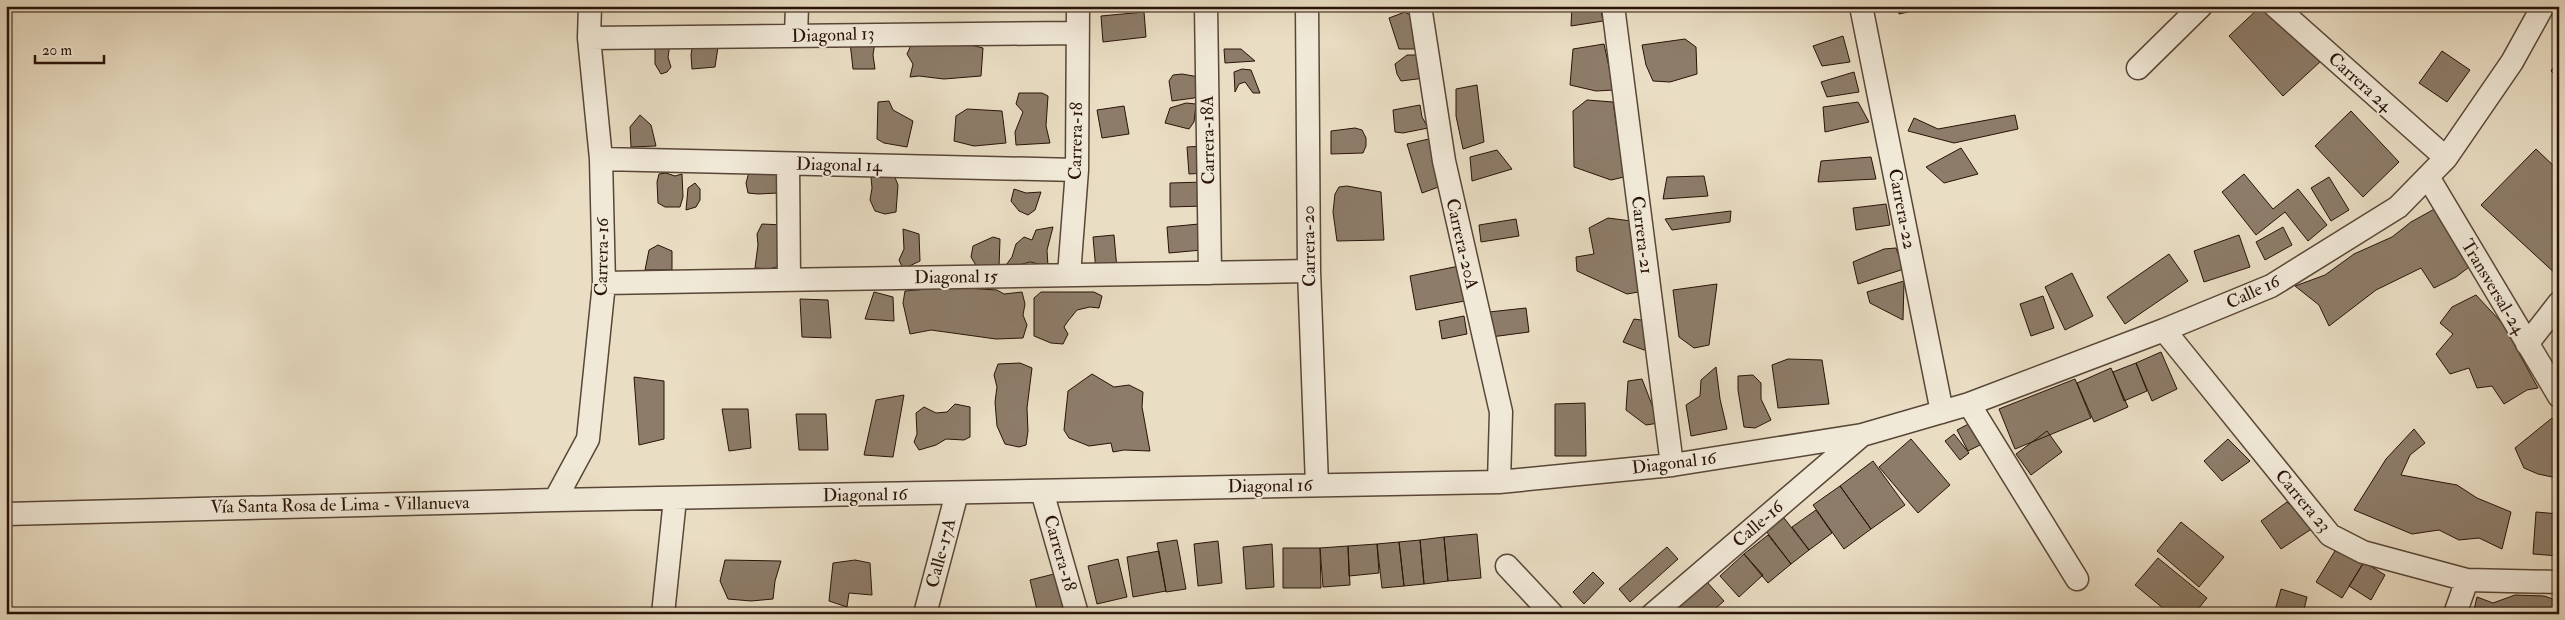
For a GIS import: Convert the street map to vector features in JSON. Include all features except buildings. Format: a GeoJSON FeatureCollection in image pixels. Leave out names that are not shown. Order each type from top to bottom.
{"type":"FeatureCollection","features":[{"type":"Feature","properties":{"kind":"street","name":"Carrera-16"},"geometry":{"type":"LineString","coordinates":[[554,500],[588,439],[604,283],[602,159],[590,38],[590,6]]}},
{"type":"Feature","properties":{"kind":"street"},"geometry":{"type":"LineString","coordinates":[[796,35],[798,6]]}},
{"type":"Feature","properties":{"kind":"street","name":"Carrera-18"},"geometry":{"type":"LineString","coordinates":[[1069,275],[1077,170],[1078,6]]}},
{"type":"Feature","properties":{"kind":"street","name":"Carrera-18A"},"geometry":{"type":"LineString","coordinates":[[1206,6],[1210,273]]}},
{"type":"Feature","properties":{"kind":"street","name":"Carrera-20"},"geometry":{"type":"LineString","coordinates":[[1306,6],[1309,272],[1317,486]]}},
{"type":"Feature","properties":{"kind":"street","name":"Carrera-20A"},"geometry":{"type":"LineString","coordinates":[[1420,6],[1444,162],[1501,412],[1499,482]]}},
{"type":"Feature","properties":{"kind":"street","name":"Carrera-21"},"geometry":{"type":"LineString","coordinates":[[1613,6],[1672,465]]}},
{"type":"Feature","properties":{"kind":"street","name":"Carrera-22"},"geometry":{"type":"LineString","coordinates":[[1861,6],[1942,412]]}},
{"type":"Feature","properties":{"kind":"street"},"geometry":{"type":"LineString","coordinates":[[2138,68],[2200,6]]}},
{"type":"Feature","properties":{"kind":"street","name":"Carrera 24"},"geometry":{"type":"LineString","coordinates":[[2275,6],[2446,158]]}},
{"type":"Feature","properties":{"kind":"street","name":"Calle 16"},"geometry":{"type":"LineString","coordinates":[[1862,435],[1969,404],[2164,330],[2271,286],[2398,207],[2446,158],[2512,62],[2543,6]]}},
{"type":"Feature","properties":{"kind":"street","name":"Diagonal 13"},"geometry":{"type":"LineString","coordinates":[[590,38],[1077,33]]}},
{"type":"Feature","properties":{"kind":"street","name":"Diagonal 14"},"geometry":{"type":"LineString","coordinates":[[602,159],[1077,170]]}},
{"type":"Feature","properties":{"kind":"street"},"geometry":{"type":"LineString","coordinates":[[788,164],[789,280]]}},
{"type":"Feature","properties":{"kind":"street","name":"Transversal-24"},"geometry":{"type":"LineString","coordinates":[[2428,178],[2559,396]]}},
{"type":"Feature","properties":{"kind":"street","name":"Diagonal 15"},"geometry":{"type":"LineString","coordinates":[[604,283],[1309,272]]}},
{"type":"Feature","properties":{"kind":"street"},"geometry":{"type":"LineString","coordinates":[[2527,344],[2559,303]]}},
{"type":"Feature","properties":{"kind":"street","name":"Carrera 23"},"geometry":{"type":"LineString","coordinates":[[2164,330],[2330,535],[2363,552],[2467,580],[2559,582]]}},
{"type":"Feature","properties":{"kind":"street"},"geometry":{"type":"LineString","coordinates":[[1969,404],[2077,579]]}},
{"type":"Feature","properties":{"kind":"street","name":"Diagonal 16"},"geometry":{"type":"LineString","coordinates":[[675,499],[1499,482],[1672,465],[1862,435]]}},
{"type":"Feature","properties":{"kind":"street","name":"Calle-16"},"geometry":{"type":"LineString","coordinates":[[1653,614],[1862,435]]}},
{"type":"Feature","properties":{"kind":"street","name":"Carrera-18"},"geometry":{"type":"LineString","coordinates":[[1042,491],[1077,614]]}},
{"type":"Feature","properties":{"kind":"street","name":"Calle-17A"},"geometry":{"type":"LineString","coordinates":[[925,614],[957,493]]}},
{"type":"Feature","properties":{"kind":"street"},"geometry":{"type":"LineString","coordinates":[[663,614],[675,499]]}},
{"type":"Feature","properties":{"kind":"street","name":"Vía Santa Rosa de Lima - Villanueva"},"geometry":{"type":"LineString","coordinates":[[6,514],[554,500],[675,499]]}},
{"type":"Feature","properties":{"kind":"street"},"geometry":{"type":"LineString","coordinates":[[1507,566],[1552,614]]}},
{"type":"Feature","properties":{"kind":"street"},"geometry":{"type":"LineString","coordinates":[[2455,614],[2467,580]]}}]}
